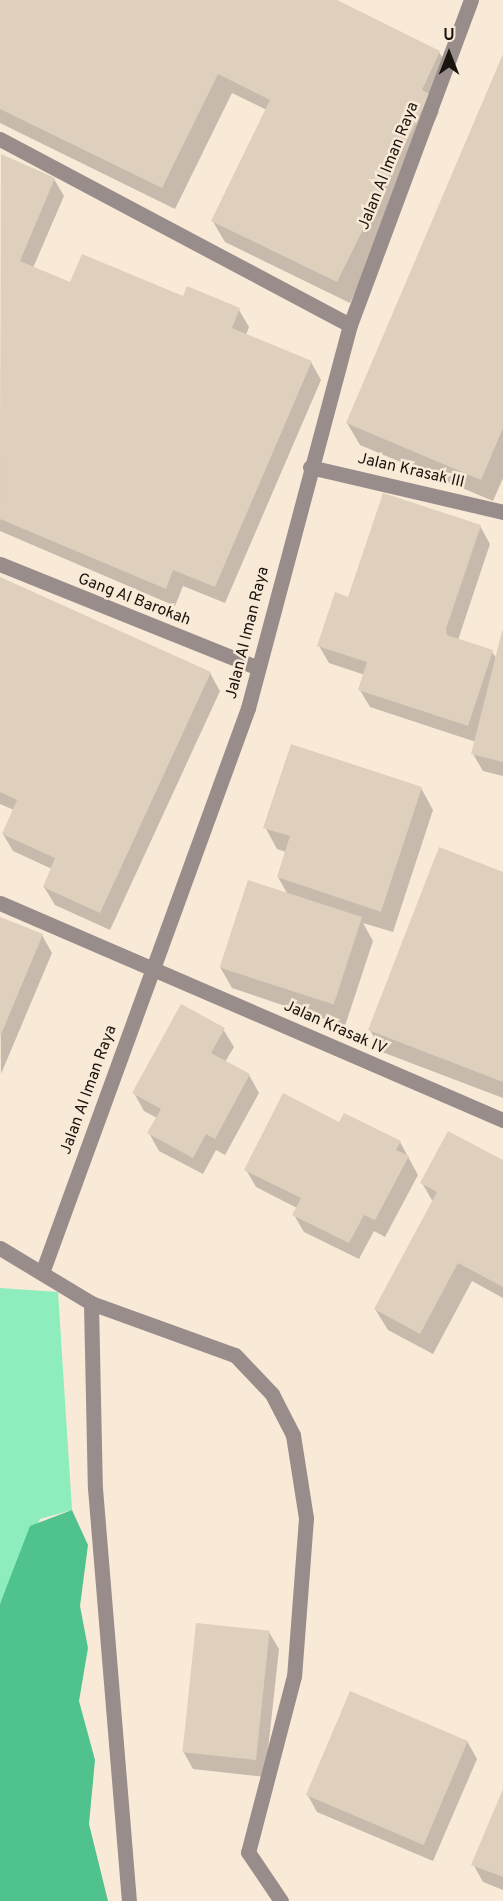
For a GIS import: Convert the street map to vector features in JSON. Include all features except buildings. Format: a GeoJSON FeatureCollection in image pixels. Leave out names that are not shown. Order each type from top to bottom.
{"type":"FeatureCollection","features":[{"type":"Feature","properties":{"kind":"street","name":"Jalan Al Iman Raya"},"geometry":{"type":"LineString","coordinates":[[43,1270],[151,972],[208,825],[256,667],[350,325],[471,0]]}},
{"type":"Feature","properties":{"kind":"street"},"geometry":{"type":"LineString","coordinates":[[0,139],[350,325]]}},
{"type":"Feature","properties":{"kind":"street","name":"Jalan Krasak III"},"geometry":{"type":"LineString","coordinates":[[310,467],[503,512]]}},
{"type":"Feature","properties":{"kind":"street","name":"Gang Al Barokah"},"geometry":{"type":"LineString","coordinates":[[0,564],[256,667]]}},
{"type":"Feature","properties":{"kind":"street","name":"Jalan Krasak IV"},"geometry":{"type":"LineString","coordinates":[[0,903],[151,972],[503,1120]]}},
{"type":"Feature","properties":{"kind":"street"},"geometry":{"type":"LineString","coordinates":[[0,1248],[43,1270],[91,1303],[235,1355],[272,1394],[293,1435],[306,1518],[294,1676],[248,1852],[281,1901]]}},
{"type":"Feature","properties":{"kind":"street"},"geometry":{"type":"LineString","coordinates":[[91,1303],[95,1488],[129,1901]]}},
{"type":"Feature","properties":{"kind":"green space"},"geometry":{"type":"Polygon","coordinates":[[[0,1288],[58,1292],[72,1510],[40,1519],[0,1604],[0,1288]]]}},
{"type":"Feature","properties":{"kind":"green space"},"geometry":{"type":"Polygon","coordinates":[[[72,1510],[88,1545],[80,1606],[88,1648],[79,1701],[95,1760],[89,1824],[108,1901],[0,1901],[0,1604],[30,1526],[72,1510]]]}}]}
